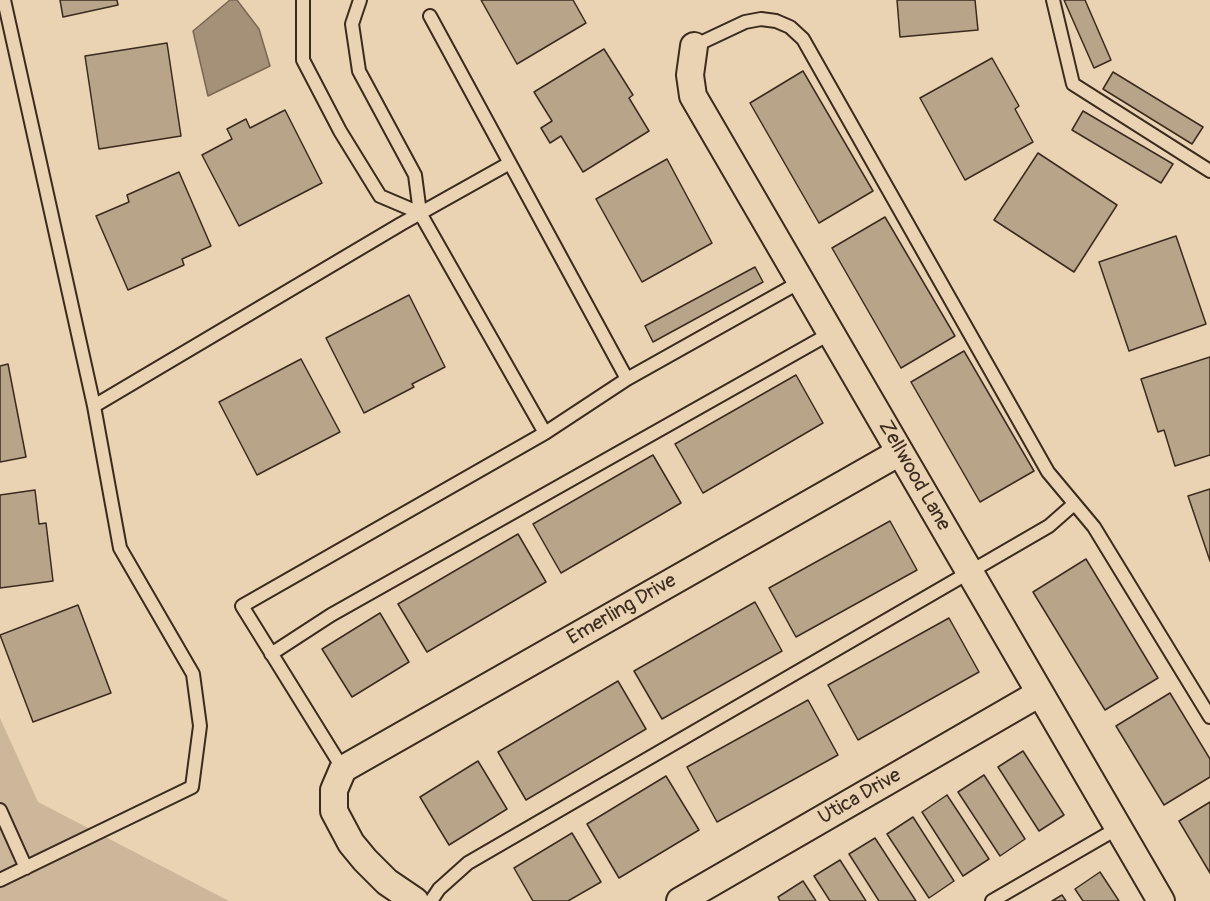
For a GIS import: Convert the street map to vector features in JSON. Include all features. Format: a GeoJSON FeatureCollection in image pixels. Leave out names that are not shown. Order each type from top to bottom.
{"type":"FeatureCollection","features":[{"type":"Feature","properties":{"kind":"street","name":"Zellwood Lane"},"geometry":{"type":"LineString","coordinates":[[694,46],[690,75],[693,96],[1161,901]]}},
{"type":"Feature","properties":{"kind":"street","name":"Emerling Drive"},"geometry":{"type":"LineString","coordinates":[[343,768],[900,452]]}},
{"type":"Feature","properties":{"kind":"street","name":"Utica Drive"},"geometry":{"type":"LineString","coordinates":[[680,901],[1040,693]]}},
{"type":"Feature","properties":{"kind":"street"},"geometry":{"type":"LineString","coordinates":[[343,768],[334,790],[334,811],[351,843],[387,882],[415,901]]}},
{"type":"Feature","properties":{"kind":"lane"},"geometry":{"type":"LineString","coordinates":[[0,880],[192,787],[200,726],[194,674],[120,548],[94,406],[4,0]]}},
{"type":"Feature","properties":{"kind":"lane"},"geometry":{"type":"LineString","coordinates":[[303,0],[303,60],[340,132],[380,196],[420,213]]}},
{"type":"Feature","properties":{"kind":"lane"},"geometry":{"type":"LineString","coordinates":[[360,0],[351,24],[359,71],[415,175],[420,213],[545,433]]}},
{"type":"Feature","properties":{"kind":"lane"},"geometry":{"type":"LineString","coordinates":[[1053,0],[1072,84],[1210,171]]}},
{"type":"Feature","properties":{"kind":"lane"},"geometry":{"type":"LineString","coordinates":[[429,16],[627,379]]}},
{"type":"Feature","properties":{"kind":"lane"},"geometry":{"type":"LineString","coordinates":[[694,46],[745,22],[761,19],[776,21],[790,27],[803,39],[1048,472],[1094,527],[1210,717]]}},
{"type":"Feature","properties":{"kind":"lane"},"geometry":{"type":"LineString","coordinates":[[94,406],[420,213],[508,164]]}},
{"type":"Feature","properties":{"kind":"lane"},"geometry":{"type":"LineString","coordinates":[[343,768],[242,606],[545,433],[627,379],[800,282]]}},
{"type":"Feature","properties":{"kind":"lane"},"geometry":{"type":"LineString","coordinates":[[271,654],[331,615],[831,333]]}},
{"type":"Feature","properties":{"kind":"lane"},"geometry":{"type":"LineString","coordinates":[[431,901],[439,889],[468,863],[1049,526],[1074,504]]}},
{"type":"Feature","properties":{"kind":"lane"},"geometry":{"type":"LineString","coordinates":[[0,810],[26,867]]}},
{"type":"Feature","properties":{"kind":"lane"},"geometry":{"type":"LineString","coordinates":[[992,901],[1118,828]]}},
{"type":"Feature","properties":{"kind":"shaded area"},"geometry":{"type":"Polygon","coordinates":[[[230,0],[237,0],[259,29],[270,66],[208,96],[193,31],[230,0]]]}},
{"type":"Feature","properties":{"kind":"shaded area"},"geometry":{"type":"Polygon","coordinates":[[[0,718],[38,802],[229,901],[0,901],[0,718]]]}},
{"type":"Feature","properties":{"kind":"building"},"geometry":{"type":"Polygon","coordinates":[[[60,0],[117,0],[118,5],[63,17],[60,0]]]}},
{"type":"Feature","properties":{"kind":"building"},"geometry":{"type":"Polygon","coordinates":[[[481,0],[573,0],[586,23],[517,64],[481,0]]]}},
{"type":"Feature","properties":{"kind":"building"},"geometry":{"type":"Polygon","coordinates":[[[897,0],[975,0],[978,30],[900,37],[897,0]]]}},
{"type":"Feature","properties":{"kind":"building"},"geometry":{"type":"Polygon","coordinates":[[[1064,0],[1085,0],[1111,60],[1094,68],[1064,0]]]}},
{"type":"Feature","properties":{"kind":"building"},"geometry":{"type":"Polygon","coordinates":[[[167,43],[181,136],[99,149],[85,56],[167,43]]]}},
{"type":"Feature","properties":{"kind":"building"},"geometry":{"type":"Polygon","coordinates":[[[604,49],[633,95],[629,98],[649,131],[583,172],[561,136],[550,143],[541,128],[552,121],[534,92],[604,49]]]}},
{"type":"Feature","properties":{"kind":"building"},"geometry":{"type":"Polygon","coordinates":[[[992,58],[1019,106],[1015,109],[1033,142],[965,180],[920,98],[992,58]]]}},
{"type":"Feature","properties":{"kind":"building"},"geometry":{"type":"Polygon","coordinates":[[[803,71],[873,191],[819,223],[750,103],[803,71]]]}},
{"type":"Feature","properties":{"kind":"building"},"geometry":{"type":"Polygon","coordinates":[[[1113,72],[1203,127],[1192,144],[1103,89],[1113,72]]]}},
{"type":"Feature","properties":{"kind":"building"},"geometry":{"type":"Polygon","coordinates":[[[285,110],[322,183],[239,226],[202,155],[232,139],[227,129],[246,119],[250,128],[285,110]]]}},
{"type":"Feature","properties":{"kind":"building"},"geometry":{"type":"Polygon","coordinates":[[[1083,111],[1173,164],[1161,183],[1072,130],[1083,111]]]}},
{"type":"Feature","properties":{"kind":"building"},"geometry":{"type":"Polygon","coordinates":[[[1038,153],[1117,205],[1074,272],[994,220],[1038,153]]]}},
{"type":"Feature","properties":{"kind":"building"},"geometry":{"type":"Polygon","coordinates":[[[667,159],[712,243],[642,282],[596,199],[667,159]]]}},
{"type":"Feature","properties":{"kind":"building"},"geometry":{"type":"Polygon","coordinates":[[[179,172],[211,246],[182,259],[184,265],[128,290],[96,216],[129,202],[127,195],[179,172]]]}},
{"type":"Feature","properties":{"kind":"building"},"geometry":{"type":"Polygon","coordinates":[[[885,217],[955,336],[901,368],[832,248],[885,217]]]}},
{"type":"Feature","properties":{"kind":"building"},"geometry":{"type":"Polygon","coordinates":[[[1176,236],[1206,324],[1129,351],[1099,262],[1176,236]]]}},
{"type":"Feature","properties":{"kind":"building"},"geometry":{"type":"Polygon","coordinates":[[[755,267],[763,282],[653,342],[645,326],[755,267]]]}},
{"type":"Feature","properties":{"kind":"building"},"geometry":{"type":"Polygon","coordinates":[[[409,295],[445,367],[412,384],[414,387],[364,413],[326,338],[409,295]]]}},
{"type":"Feature","properties":{"kind":"building"},"geometry":{"type":"Polygon","coordinates":[[[964,351],[1034,471],[980,502],[911,382],[964,351]]]}},
{"type":"Feature","properties":{"kind":"building"},"geometry":{"type":"Polygon","coordinates":[[[1210,357],[1210,455],[1175,466],[1164,430],[1158,432],[1141,379],[1210,357]]]}},
{"type":"Feature","properties":{"kind":"building"},"geometry":{"type":"Polygon","coordinates":[[[301,359],[340,432],[257,475],[219,402],[301,359]]]}},
{"type":"Feature","properties":{"kind":"building"},"geometry":{"type":"Polygon","coordinates":[[[8,364],[26,457],[0,462],[0,366],[8,364]]]}},
{"type":"Feature","properties":{"kind":"building"},"geometry":{"type":"Polygon","coordinates":[[[796,375],[823,423],[703,493],[675,444],[796,375]]]}},
{"type":"Feature","properties":{"kind":"building"},"geometry":{"type":"Polygon","coordinates":[[[653,455],[681,503],[561,573],[533,524],[653,455]]]}},
{"type":"Feature","properties":{"kind":"building"},"geometry":{"type":"Polygon","coordinates":[[[1210,489],[1210,561],[1188,496],[1210,489]]]}},
{"type":"Feature","properties":{"kind":"building"},"geometry":{"type":"Polygon","coordinates":[[[35,490],[39,524],[46,523],[53,581],[0,588],[0,495],[35,490]]]}},
{"type":"Feature","properties":{"kind":"building"},"geometry":{"type":"Polygon","coordinates":[[[890,521],[917,570],[796,637],[769,588],[890,521]]]}},
{"type":"Feature","properties":{"kind":"building"},"geometry":{"type":"Polygon","coordinates":[[[518,534],[546,582],[427,652],[398,604],[518,534]]]}},
{"type":"Feature","properties":{"kind":"building"},"geometry":{"type":"Polygon","coordinates":[[[1086,559],[1158,678],[1105,710],[1033,592],[1086,559]]]}},
{"type":"Feature","properties":{"kind":"building"},"geometry":{"type":"Polygon","coordinates":[[[755,602],[782,651],[662,719],[634,671],[755,602]]]}},
{"type":"Feature","properties":{"kind":"building"},"geometry":{"type":"Polygon","coordinates":[[[78,605],[111,693],[33,722],[0,635],[78,605]]]}},
{"type":"Feature","properties":{"kind":"building"},"geometry":{"type":"Polygon","coordinates":[[[380,613],[409,662],[352,697],[322,649],[380,613]]]}},
{"type":"Feature","properties":{"kind":"building"},"geometry":{"type":"Polygon","coordinates":[[[949,618],[979,672],[858,740],[828,685],[949,618]]]}},
{"type":"Feature","properties":{"kind":"building"},"geometry":{"type":"Polygon","coordinates":[[[618,681],[646,729],[526,800],[498,752],[618,681]]]}},
{"type":"Feature","properties":{"kind":"building"},"geometry":{"type":"Polygon","coordinates":[[[1170,693],[1210,759],[1210,777],[1164,805],[1116,726],[1170,693]]]}},
{"type":"Feature","properties":{"kind":"building"},"geometry":{"type":"Polygon","coordinates":[[[808,700],[838,755],[717,822],[687,767],[808,700]]]}},
{"type":"Feature","properties":{"kind":"building"},"geometry":{"type":"Polygon","coordinates":[[[1023,751],[1064,815],[1039,831],[998,767],[1023,751]]]}},
{"type":"Feature","properties":{"kind":"building"},"geometry":{"type":"Polygon","coordinates":[[[478,761],[507,809],[449,845],[420,797],[478,761]]]}},
{"type":"Feature","properties":{"kind":"building"},"geometry":{"type":"Polygon","coordinates":[[[984,775],[1025,839],[1000,856],[958,792],[984,775]]]}},
{"type":"Feature","properties":{"kind":"building"},"geometry":{"type":"Polygon","coordinates":[[[666,776],[699,830],[619,878],[587,824],[666,776]]]}},
{"type":"Feature","properties":{"kind":"building"},"geometry":{"type":"Polygon","coordinates":[[[947,795],[989,859],[963,876],[922,812],[947,795]]]}},
{"type":"Feature","properties":{"kind":"building"},"geometry":{"type":"Polygon","coordinates":[[[1210,802],[1210,873],[1179,821],[1210,802]]]}},
{"type":"Feature","properties":{"kind":"building"},"geometry":{"type":"Polygon","coordinates":[[[913,817],[954,881],[929,898],[887,834],[913,817]]]}},
{"type":"Feature","properties":{"kind":"building"},"geometry":{"type":"Polygon","coordinates":[[[572,833],[601,882],[568,901],[533,901],[514,868],[572,833]]]}},
{"type":"Feature","properties":{"kind":"building"},"geometry":{"type":"Polygon","coordinates":[[[875,838],[916,901],[879,901],[849,854],[875,838]]]}},
{"type":"Feature","properties":{"kind":"building"},"geometry":{"type":"Polygon","coordinates":[[[840,860],[866,901],[830,901],[814,876],[840,860]]]}},
{"type":"Feature","properties":{"kind":"building"},"geometry":{"type":"Polygon","coordinates":[[[1100,872],[1119,901],[1083,901],[1075,889],[1100,872]]]}},
{"type":"Feature","properties":{"kind":"building"},"geometry":{"type":"Polygon","coordinates":[[[803,881],[816,901],[780,901],[778,897],[803,881]]]}},
{"type":"Feature","properties":{"kind":"building"},"geometry":{"type":"Polygon","coordinates":[[[1062,895],[1066,901],[1052,901],[1062,895]]]}}]}
